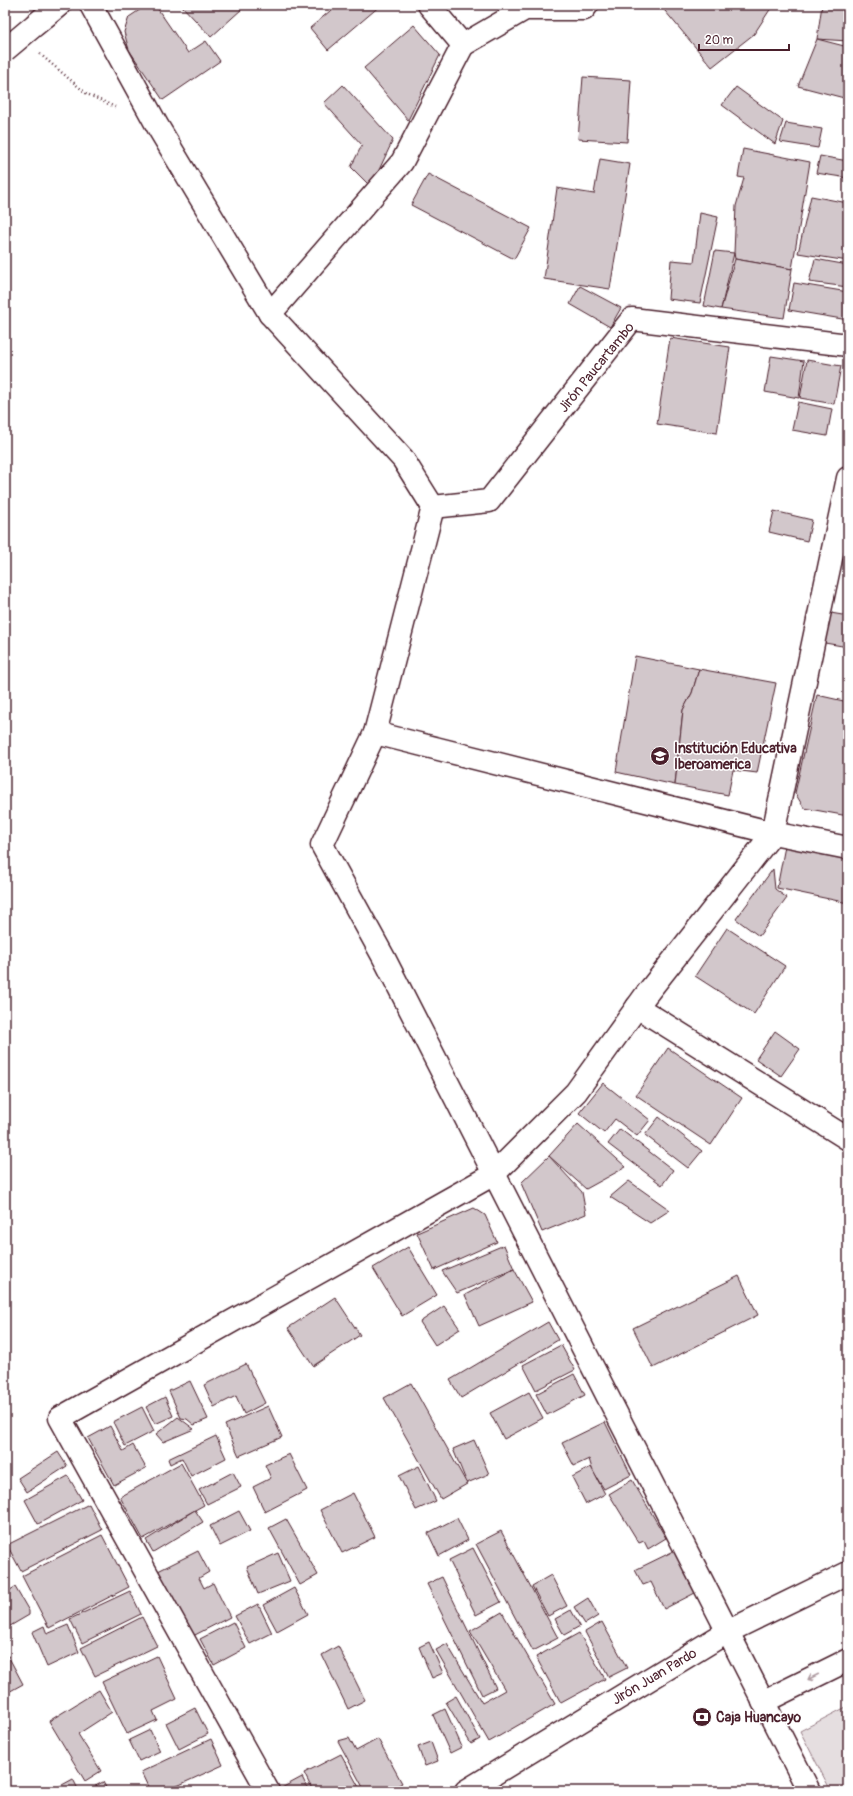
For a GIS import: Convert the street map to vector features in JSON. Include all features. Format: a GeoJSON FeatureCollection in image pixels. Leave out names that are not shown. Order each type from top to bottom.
{"type":"FeatureCollection","features":[{"type":"Feature","properties":{"kind":"main road"},"geometry":{"type":"LineString","coordinates":[[5,50],[59,5]]}},
{"type":"Feature","properties":{"kind":"main road"},"geometry":{"type":"LineString","coordinates":[[94,5],[92,7],[158,127],[270,314],[403,459],[433,507],[375,733],[322,845],[384,958],[809,1791]]}},
{"type":"Feature","properties":{"kind":"main road"},"geometry":{"type":"LineString","coordinates":[[429,5],[463,45]]}},
{"type":"Feature","properties":{"kind":"main road"},"geometry":{"type":"LineString","coordinates":[[270,314],[402,162],[463,45],[526,9],[584,8],[588,5]]}},
{"type":"Feature","properties":{"kind":"main road","name":"Jirón Paucartambo"},"geometry":{"type":"LineString","coordinates":[[433,507],[489,501],[632,319],[848,345]]}},
{"type":"Feature","properties":{"kind":"main road"},"geometry":{"type":"LineString","coordinates":[[268,1791],[60,1418],[494,1174],[576,1092],[637,1007],[773,832],[848,478]]}},
{"type":"Feature","properties":{"kind":"main road"},"geometry":{"type":"LineString","coordinates":[[375,733],[773,832],[848,848]]}},
{"type":"Feature","properties":{"kind":"main road"},"geometry":{"type":"LineString","coordinates":[[637,1007],[848,1140]]}},
{"type":"Feature","properties":{"kind":"main road","name":"Jirón Juan Pardo"},"geometry":{"type":"LineString","coordinates":[[466,1791],[727,1632],[848,1573]]}},
{"type":"Feature","properties":{"kind":"main road"},"geometry":{"type":"LineString","coordinates":[[763,1702],[848,1660]]}},
{"type":"Feature","properties":{"kind":"path"},"geometry":{"type":"LineString","coordinates":[[5,5],[7,20]]}},
{"type":"Feature","properties":{"kind":"path"},"geometry":{"type":"LineString","coordinates":[[36,51],[87,94],[116,107]]}},
{"type":"Feature","properties":{"kind":"shaded area"},"geometry":{"type":"Polygon","coordinates":[[[848,1706],[848,1791],[831,1791],[800,1731],[848,1706]]]}},
{"type":"Feature","properties":{"kind":"building"},"geometry":{"type":"Polygon","coordinates":[[[147,5],[155,5],[188,53],[206,41],[220,61],[163,100],[129,50],[124,32],[129,17],[147,5]]]}},
{"type":"Feature","properties":{"kind":"building"},"geometry":{"type":"Polygon","coordinates":[[[181,5],[238,5],[242,9],[211,37],[181,5]]]}},
{"type":"Feature","properties":{"kind":"building"},"geometry":{"type":"Polygon","coordinates":[[[337,5],[381,5],[328,50],[310,28],[337,5]]]}},
{"type":"Feature","properties":{"kind":"building"},"geometry":{"type":"Polygon","coordinates":[[[660,5],[773,5],[754,34],[712,67],[660,5]]]}},
{"type":"Feature","properties":{"kind":"building"},"geometry":{"type":"Polygon","coordinates":[[[822,5],[848,8],[848,41],[817,39],[822,5]]]}},
{"type":"Feature","properties":{"kind":"building"},"geometry":{"type":"Polygon","coordinates":[[[414,25],[440,55],[408,120],[364,68],[414,25]]]}},
{"type":"Feature","properties":{"kind":"building"},"geometry":{"type":"Polygon","coordinates":[[[817,39],[848,47],[848,99],[798,86],[817,39]]]}},
{"type":"Feature","properties":{"kind":"building"},"geometry":{"type":"Polygon","coordinates":[[[583,77],[631,80],[627,142],[578,139],[583,77]]]}},
{"type":"Feature","properties":{"kind":"building"},"geometry":{"type":"Polygon","coordinates":[[[343,85],[393,140],[371,187],[351,167],[362,145],[324,103],[343,85]]]}},
{"type":"Feature","properties":{"kind":"building"},"geometry":{"type":"Polygon","coordinates":[[[736,87],[783,121],[775,144],[722,105],[736,87]]]}},
{"type":"Feature","properties":{"kind":"building"},"geometry":{"type":"Polygon","coordinates":[[[786,123],[822,129],[818,148],[780,142],[786,123]]]}},
{"type":"Feature","properties":{"kind":"building"},"geometry":{"type":"Polygon","coordinates":[[[743,149],[810,162],[792,269],[735,259],[736,206],[744,178],[738,177],[743,149]]]}},
{"type":"Feature","properties":{"kind":"building"},"geometry":{"type":"Polygon","coordinates":[[[820,156],[848,161],[848,178],[816,173],[820,156]]]}},
{"type":"Feature","properties":{"kind":"building"},"geometry":{"type":"Polygon","coordinates":[[[600,159],[630,164],[610,289],[544,279],[557,188],[594,194],[600,159]]]}},
{"type":"Feature","properties":{"kind":"building"},"geometry":{"type":"Polygon","coordinates":[[[428,174],[531,228],[514,259],[411,205],[428,174]]]}},
{"type":"Feature","properties":{"kind":"building"},"geometry":{"type":"Polygon","coordinates":[[[811,196],[848,203],[848,261],[798,253],[811,196]]]}},
{"type":"Feature","properties":{"kind":"building"},"geometry":{"type":"Polygon","coordinates":[[[700,213],[718,217],[700,303],[668,299],[671,260],[694,262],[700,213]]]}},
{"type":"Feature","properties":{"kind":"building"},"geometry":{"type":"Polygon","coordinates":[[[715,251],[734,253],[721,309],[704,306],[715,251]]]}},
{"type":"Feature","properties":{"kind":"building"},"geometry":{"type":"Polygon","coordinates":[[[735,259],[792,269],[784,318],[721,309],[735,259]]]}},
{"type":"Feature","properties":{"kind":"building"},"geometry":{"type":"Polygon","coordinates":[[[815,259],[848,265],[848,287],[809,282],[815,259]]]}},
{"type":"Feature","properties":{"kind":"building"},"geometry":{"type":"Polygon","coordinates":[[[794,283],[848,292],[848,320],[789,310],[794,283]]]}},
{"type":"Feature","properties":{"kind":"building"},"geometry":{"type":"Polygon","coordinates":[[[580,286],[621,308],[610,327],[570,304],[580,286]]]}},
{"type":"Feature","properties":{"kind":"building"},"geometry":{"type":"Polygon","coordinates":[[[670,338],[730,347],[717,433],[657,424],[670,338]]]}},
{"type":"Feature","properties":{"kind":"building"},"geometry":{"type":"Polygon","coordinates":[[[771,356],[804,361],[799,398],[765,392],[771,356]]]}},
{"type":"Feature","properties":{"kind":"building"},"geometry":{"type":"Polygon","coordinates":[[[807,360],[841,366],[834,404],[800,398],[807,360]]]}},
{"type":"Feature","properties":{"kind":"building"},"geometry":{"type":"Polygon","coordinates":[[[798,402],[832,409],[827,436],[792,430],[798,402]]]}},
{"type":"Feature","properties":{"kind":"building"},"geometry":{"type":"Polygon","coordinates":[[[774,511],[812,520],[807,541],[769,532],[774,511]]]}},
{"type":"Feature","properties":{"kind":"building"},"geometry":{"type":"Polygon","coordinates":[[[825,612],[848,616],[848,647],[819,642],[825,612]]]}},
{"type":"Feature","properties":{"kind":"building"},"geometry":{"type":"Polygon","coordinates":[[[635,656],[699,669],[692,693],[683,710],[675,785],[616,772],[635,656]]]}},
{"type":"Feature","properties":{"kind":"building"},"geometry":{"type":"Polygon","coordinates":[[[699,669],[776,683],[757,773],[733,770],[728,795],[675,785],[683,710],[692,693],[699,669]]]}},
{"type":"Feature","properties":{"kind":"building"},"geometry":{"type":"Polygon","coordinates":[[[817,695],[848,702],[848,816],[804,808],[795,793],[817,695]]]}},
{"type":"Feature","properties":{"kind":"building"},"geometry":{"type":"Polygon","coordinates":[[[785,846],[848,859],[848,903],[777,888],[785,846]]]}},
{"type":"Feature","properties":{"kind":"building"},"geometry":{"type":"Polygon","coordinates":[[[773,869],[775,889],[787,898],[759,936],[736,919],[773,869]]]}},
{"type":"Feature","properties":{"kind":"building"},"geometry":{"type":"Polygon","coordinates":[[[727,928],[785,966],[754,1014],[695,976],[727,928]]]}},
{"type":"Feature","properties":{"kind":"building"},"geometry":{"type":"Polygon","coordinates":[[[775,1031],[800,1049],[781,1076],[756,1059],[775,1031]]]}},
{"type":"Feature","properties":{"kind":"building"},"geometry":{"type":"Polygon","coordinates":[[[668,1048],[742,1098],[711,1145],[636,1095],[668,1048]]]}},
{"type":"Feature","properties":{"kind":"building"},"geometry":{"type":"Polygon","coordinates":[[[603,1083],[650,1120],[637,1136],[615,1119],[604,1133],[579,1113],[603,1083]]]}},
{"type":"Feature","properties":{"kind":"building"},"geometry":{"type":"Polygon","coordinates":[[[659,1117],[702,1151],[688,1168],[645,1135],[659,1117]]]}},
{"type":"Feature","properties":{"kind":"building"},"geometry":{"type":"Polygon","coordinates":[[[578,1124],[626,1167],[586,1189],[549,1156],[578,1124]]]}},
{"type":"Feature","properties":{"kind":"building"},"geometry":{"type":"Polygon","coordinates":[[[620,1129],[673,1170],[662,1185],[608,1144],[620,1129]]]}},
{"type":"Feature","properties":{"kind":"building"},"geometry":{"type":"Polygon","coordinates":[[[549,1156],[582,1192],[586,1214],[542,1232],[521,1183],[549,1156]]]}},
{"type":"Feature","properties":{"kind":"building"},"geometry":{"type":"Polygon","coordinates":[[[629,1181],[670,1210],[650,1223],[610,1197],[629,1181]]]}},
{"type":"Feature","properties":{"kind":"building"},"geometry":{"type":"Polygon","coordinates":[[[474,1208],[485,1215],[497,1242],[434,1270],[417,1233],[474,1208]]]}},
{"type":"Feature","properties":{"kind":"building"},"geometry":{"type":"Polygon","coordinates":[[[504,1245],[514,1269],[457,1293],[442,1271],[504,1245]]]}},
{"type":"Feature","properties":{"kind":"building"},"geometry":{"type":"Polygon","coordinates":[[[408,1247],[437,1295],[402,1316],[373,1268],[408,1247]]]}},
{"type":"Feature","properties":{"kind":"building"},"geometry":{"type":"Polygon","coordinates":[[[514,1269],[532,1302],[479,1326],[465,1295],[514,1269]]]}},
{"type":"Feature","properties":{"kind":"building"},"geometry":{"type":"Polygon","coordinates":[[[739,1276],[758,1315],[653,1368],[633,1328],[739,1276]]]}},
{"type":"Feature","properties":{"kind":"building"},"geometry":{"type":"Polygon","coordinates":[[[335,1297],[360,1335],[313,1366],[288,1328],[335,1297]]]}},
{"type":"Feature","properties":{"kind":"building"},"geometry":{"type":"Polygon","coordinates":[[[444,1306],[460,1329],[435,1345],[420,1322],[444,1306]]]}},
{"type":"Feature","properties":{"kind":"building"},"geometry":{"type":"Polygon","coordinates":[[[548,1322],[558,1340],[461,1398],[450,1380],[548,1322]]]}},
{"type":"Feature","properties":{"kind":"building"},"geometry":{"type":"Polygon","coordinates":[[[561,1345],[575,1370],[536,1390],[523,1365],[561,1345]]]}},
{"type":"Feature","properties":{"kind":"building"},"geometry":{"type":"Polygon","coordinates":[[[246,1364],[265,1403],[244,1414],[236,1396],[214,1407],[204,1385],[246,1364]]]}},
{"type":"Feature","properties":{"kind":"building"},"geometry":{"type":"Polygon","coordinates":[[[574,1374],[585,1395],[547,1415],[536,1394],[574,1374]]]}},
{"type":"Feature","properties":{"kind":"building"},"geometry":{"type":"Polygon","coordinates":[[[190,1381],[208,1419],[194,1425],[187,1419],[181,1418],[169,1391],[190,1381]]]}},
{"type":"Feature","properties":{"kind":"building"},"geometry":{"type":"Polygon","coordinates":[[[411,1383],[467,1484],[441,1499],[384,1398],[411,1383]]]}},
{"type":"Feature","properties":{"kind":"building"},"geometry":{"type":"Polygon","coordinates":[[[529,1392],[543,1418],[504,1439],[490,1413],[529,1392]]]}},
{"type":"Feature","properties":{"kind":"building"},"geometry":{"type":"Polygon","coordinates":[[[165,1397],[173,1416],[155,1424],[146,1407],[165,1397]]]}},
{"type":"Feature","properties":{"kind":"building"},"geometry":{"type":"Polygon","coordinates":[[[268,1406],[282,1437],[239,1456],[225,1425],[268,1406]]]}},
{"type":"Feature","properties":{"kind":"building"},"geometry":{"type":"Polygon","coordinates":[[[142,1407],[154,1431],[125,1446],[113,1422],[142,1407]]]}},
{"type":"Feature","properties":{"kind":"building"},"geometry":{"type":"Polygon","coordinates":[[[178,1417],[194,1429],[163,1442],[156,1434],[178,1417]]]}},
{"type":"Feature","properties":{"kind":"building"},"geometry":{"type":"Polygon","coordinates":[[[605,1422],[631,1475],[604,1489],[593,1472],[589,1459],[574,1466],[562,1443],[605,1422]]]}},
{"type":"Feature","properties":{"kind":"building"},"geometry":{"type":"Polygon","coordinates":[[[110,1426],[123,1451],[133,1445],[146,1468],[114,1485],[88,1438],[110,1426]]]}},
{"type":"Feature","properties":{"kind":"building"},"geometry":{"type":"Polygon","coordinates":[[[216,1436],[226,1458],[191,1476],[182,1458],[170,1464],[168,1459],[216,1436]]]}},
{"type":"Feature","properties":{"kind":"building"},"geometry":{"type":"Polygon","coordinates":[[[474,1440],[489,1474],[467,1483],[453,1449],[474,1440]]]}},
{"type":"Feature","properties":{"kind":"building"},"geometry":{"type":"Polygon","coordinates":[[[58,1452],[67,1466],[27,1492],[18,1478],[58,1452]]]}},
{"type":"Feature","properties":{"kind":"building"},"geometry":{"type":"Polygon","coordinates":[[[289,1454],[307,1490],[265,1512],[253,1487],[271,1478],[265,1465],[289,1454]]]}},
{"type":"Feature","properties":{"kind":"building"},"geometry":{"type":"Polygon","coordinates":[[[181,1463],[204,1505],[143,1539],[120,1497],[181,1463]]]}},
{"type":"Feature","properties":{"kind":"building"},"geometry":{"type":"Polygon","coordinates":[[[419,1466],[436,1501],[416,1510],[399,1476],[419,1466]]]}},
{"type":"Feature","properties":{"kind":"building"},"geometry":{"type":"Polygon","coordinates":[[[591,1467],[605,1494],[586,1504],[572,1477],[591,1467]]]}},
{"type":"Feature","properties":{"kind":"building"},"geometry":{"type":"Polygon","coordinates":[[[233,1472],[241,1487],[207,1504],[199,1490],[233,1472]]]}},
{"type":"Feature","properties":{"kind":"building"},"geometry":{"type":"Polygon","coordinates":[[[68,1476],[82,1500],[38,1524],[25,1500],[68,1476]]]}},
{"type":"Feature","properties":{"kind":"building"},"geometry":{"type":"Polygon","coordinates":[[[632,1480],[666,1538],[648,1549],[644,1541],[639,1543],[609,1494],[632,1480]]]}},
{"type":"Feature","properties":{"kind":"building"},"geometry":{"type":"Polygon","coordinates":[[[353,1493],[375,1537],[342,1553],[320,1510],[353,1493]]]}},
{"type":"Feature","properties":{"kind":"building"},"geometry":{"type":"Polygon","coordinates":[[[89,1504],[102,1530],[21,1571],[7,1545],[89,1504]]]}},
{"type":"Feature","properties":{"kind":"building"},"geometry":{"type":"Polygon","coordinates":[[[195,1510],[203,1522],[153,1552],[146,1540],[195,1510]]]}},
{"type":"Feature","properties":{"kind":"building"},"geometry":{"type":"Polygon","coordinates":[[[239,1511],[250,1531],[220,1546],[210,1526],[239,1511]]]}},
{"type":"Feature","properties":{"kind":"building"},"geometry":{"type":"Polygon","coordinates":[[[457,1518],[468,1540],[439,1556],[428,1533],[457,1518]]]}},
{"type":"Feature","properties":{"kind":"building"},"geometry":{"type":"Polygon","coordinates":[[[286,1519],[318,1575],[300,1585],[269,1528],[286,1519]]]}},
{"type":"Feature","properties":{"kind":"building"},"geometry":{"type":"Polygon","coordinates":[[[501,1531],[558,1638],[533,1651],[476,1544],[501,1531]]]}},
{"type":"Feature","properties":{"kind":"building"},"geometry":{"type":"Polygon","coordinates":[[[102,1535],[129,1587],[49,1628],[22,1576],[102,1535]]]}},
{"type":"Feature","properties":{"kind":"building"},"geometry":{"type":"Polygon","coordinates":[[[473,1548],[501,1602],[476,1615],[449,1560],[473,1548]]]}},
{"type":"Feature","properties":{"kind":"building"},"geometry":{"type":"Polygon","coordinates":[[[198,1551],[209,1572],[199,1578],[204,1588],[213,1583],[230,1617],[191,1637],[158,1571],[198,1551]]]}},
{"type":"Feature","properties":{"kind":"building"},"geometry":{"type":"Polygon","coordinates":[[[674,1551],[695,1593],[664,1609],[651,1582],[643,1585],[635,1570],[674,1551]]]}},
{"type":"Feature","properties":{"kind":"building"},"geometry":{"type":"Polygon","coordinates":[[[278,1553],[290,1581],[258,1594],[247,1567],[278,1553]]]}},
{"type":"Feature","properties":{"kind":"building"},"geometry":{"type":"Polygon","coordinates":[[[551,1575],[567,1606],[548,1616],[532,1586],[551,1575]]]}},
{"type":"Feature","properties":{"kind":"building"},"geometry":{"type":"Polygon","coordinates":[[[442,1577],[496,1688],[482,1695],[427,1584],[442,1577]]]}},
{"type":"Feature","properties":{"kind":"building"},"geometry":{"type":"Polygon","coordinates":[[[15,1587],[29,1611],[29,1615],[5,1629],[5,1593],[15,1587]]]}},
{"type":"Feature","properties":{"kind":"building"},"geometry":{"type":"Polygon","coordinates":[[[294,1588],[308,1614],[277,1631],[263,1605],[294,1588]]]}},
{"type":"Feature","properties":{"kind":"building"},"geometry":{"type":"Polygon","coordinates":[[[130,1591],[141,1614],[82,1643],[70,1619],[130,1591]]]}},
{"type":"Feature","properties":{"kind":"building"},"geometry":{"type":"Polygon","coordinates":[[[588,1598],[598,1616],[585,1624],[574,1607],[588,1598]]]}},
{"type":"Feature","properties":{"kind":"building"},"geometry":{"type":"Polygon","coordinates":[[[258,1604],[272,1633],[250,1644],[235,1616],[258,1604]]]}},
{"type":"Feature","properties":{"kind":"building"},"geometry":{"type":"Polygon","coordinates":[[[571,1610],[580,1626],[564,1635],[555,1619],[571,1610]]]}},
{"type":"Feature","properties":{"kind":"building"},"geometry":{"type":"Polygon","coordinates":[[[502,1612],[555,1704],[489,1742],[436,1650],[447,1644],[482,1703],[505,1690],[470,1631],[502,1612]]]}},
{"type":"Feature","properties":{"kind":"building"},"geometry":{"type":"Polygon","coordinates":[[[142,1617],[157,1646],[95,1676],[81,1648],[142,1617]]]}},
{"type":"Feature","properties":{"kind":"building"},"geometry":{"type":"Polygon","coordinates":[[[233,1622],[246,1648],[214,1665],[200,1639],[233,1622]]]}},
{"type":"Feature","properties":{"kind":"building"},"geometry":{"type":"Polygon","coordinates":[[[602,1622],[627,1668],[609,1677],[585,1632],[602,1622]]]}},
{"type":"Feature","properties":{"kind":"building"},"geometry":{"type":"Polygon","coordinates":[[[68,1625],[79,1652],[47,1667],[32,1632],[44,1626],[47,1634],[68,1625]]]}},
{"type":"Feature","properties":{"kind":"building"},"geometry":{"type":"Polygon","coordinates":[[[579,1633],[605,1679],[561,1703],[536,1657],[579,1633]]]}},
{"type":"Feature","properties":{"kind":"building"},"geometry":{"type":"Polygon","coordinates":[[[429,1642],[443,1673],[432,1678],[419,1647],[429,1642]]]}},
{"type":"Feature","properties":{"kind":"building"},"geometry":{"type":"Polygon","coordinates":[[[338,1646],[365,1700],[348,1709],[322,1655],[338,1646]]]}},
{"type":"Feature","properties":{"kind":"building"},"geometry":{"type":"Polygon","coordinates":[[[6,1652],[23,1684],[5,1694],[5,1653],[6,1652]]]}},
{"type":"Feature","properties":{"kind":"building"},"geometry":{"type":"Polygon","coordinates":[[[157,1656],[177,1699],[153,1711],[157,1720],[127,1734],[102,1682],[157,1656]]]}},
{"type":"Feature","properties":{"kind":"building"},"geometry":{"type":"Polygon","coordinates":[[[99,1690],[112,1712],[78,1734],[101,1771],[85,1781],[49,1721],[99,1690]]]}},
{"type":"Feature","properties":{"kind":"building"},"geometry":{"type":"Polygon","coordinates":[[[456,1696],[480,1739],[471,1744],[446,1702],[456,1696]]]}},
{"type":"Feature","properties":{"kind":"building"},"geometry":{"type":"Polygon","coordinates":[[[195,1708],[208,1734],[179,1749],[166,1723],[195,1708]]]}},
{"type":"Feature","properties":{"kind":"building"},"geometry":{"type":"Polygon","coordinates":[[[445,1709],[462,1747],[450,1753],[433,1715],[445,1709]]]}},
{"type":"Feature","properties":{"kind":"building"},"geometry":{"type":"Polygon","coordinates":[[[150,1730],[160,1751],[139,1761],[129,1740],[150,1730]]]}},
{"type":"Feature","properties":{"kind":"building"},"geometry":{"type":"Polygon","coordinates":[[[349,1738],[356,1751],[378,1739],[402,1783],[389,1791],[365,1791],[338,1741],[349,1738]]]}},
{"type":"Feature","properties":{"kind":"building"},"geometry":{"type":"Polygon","coordinates":[[[211,1739],[223,1765],[166,1791],[150,1791],[141,1772],[211,1739]]]}},
{"type":"Feature","properties":{"kind":"building"},"geometry":{"type":"Polygon","coordinates":[[[431,1742],[438,1761],[425,1766],[418,1747],[431,1742]]]}},
{"type":"Feature","properties":{"kind":"building"},"geometry":{"type":"Polygon","coordinates":[[[341,1754],[361,1791],[313,1791],[304,1773],[341,1754]]]}},
{"type":"Feature","properties":{"kind":"building"},"geometry":{"type":"Polygon","coordinates":[[[302,1777],[309,1791],[276,1791],[302,1777]]]}},
{"type":"Feature","properties":{"kind":"building"},"geometry":{"type":"Polygon","coordinates":[[[73,1779],[79,1791],[51,1791],[73,1779]]]}},
{"type":"Feature","properties":{"kind":"building"},"geometry":{"type":"Polygon","coordinates":[[[103,1782],[108,1791],[86,1791],[103,1782]]]}},
{"type":"Feature","properties":{"kind":"place","name":"Institución Educativa Iberoamerica"},"geometry":{"type":"Point","coordinates":[660,756]}},
{"type":"Feature","properties":{"kind":"place","name":"Caja Huancayo"},"geometry":{"type":"Point","coordinates":[702,1717]}}]}
